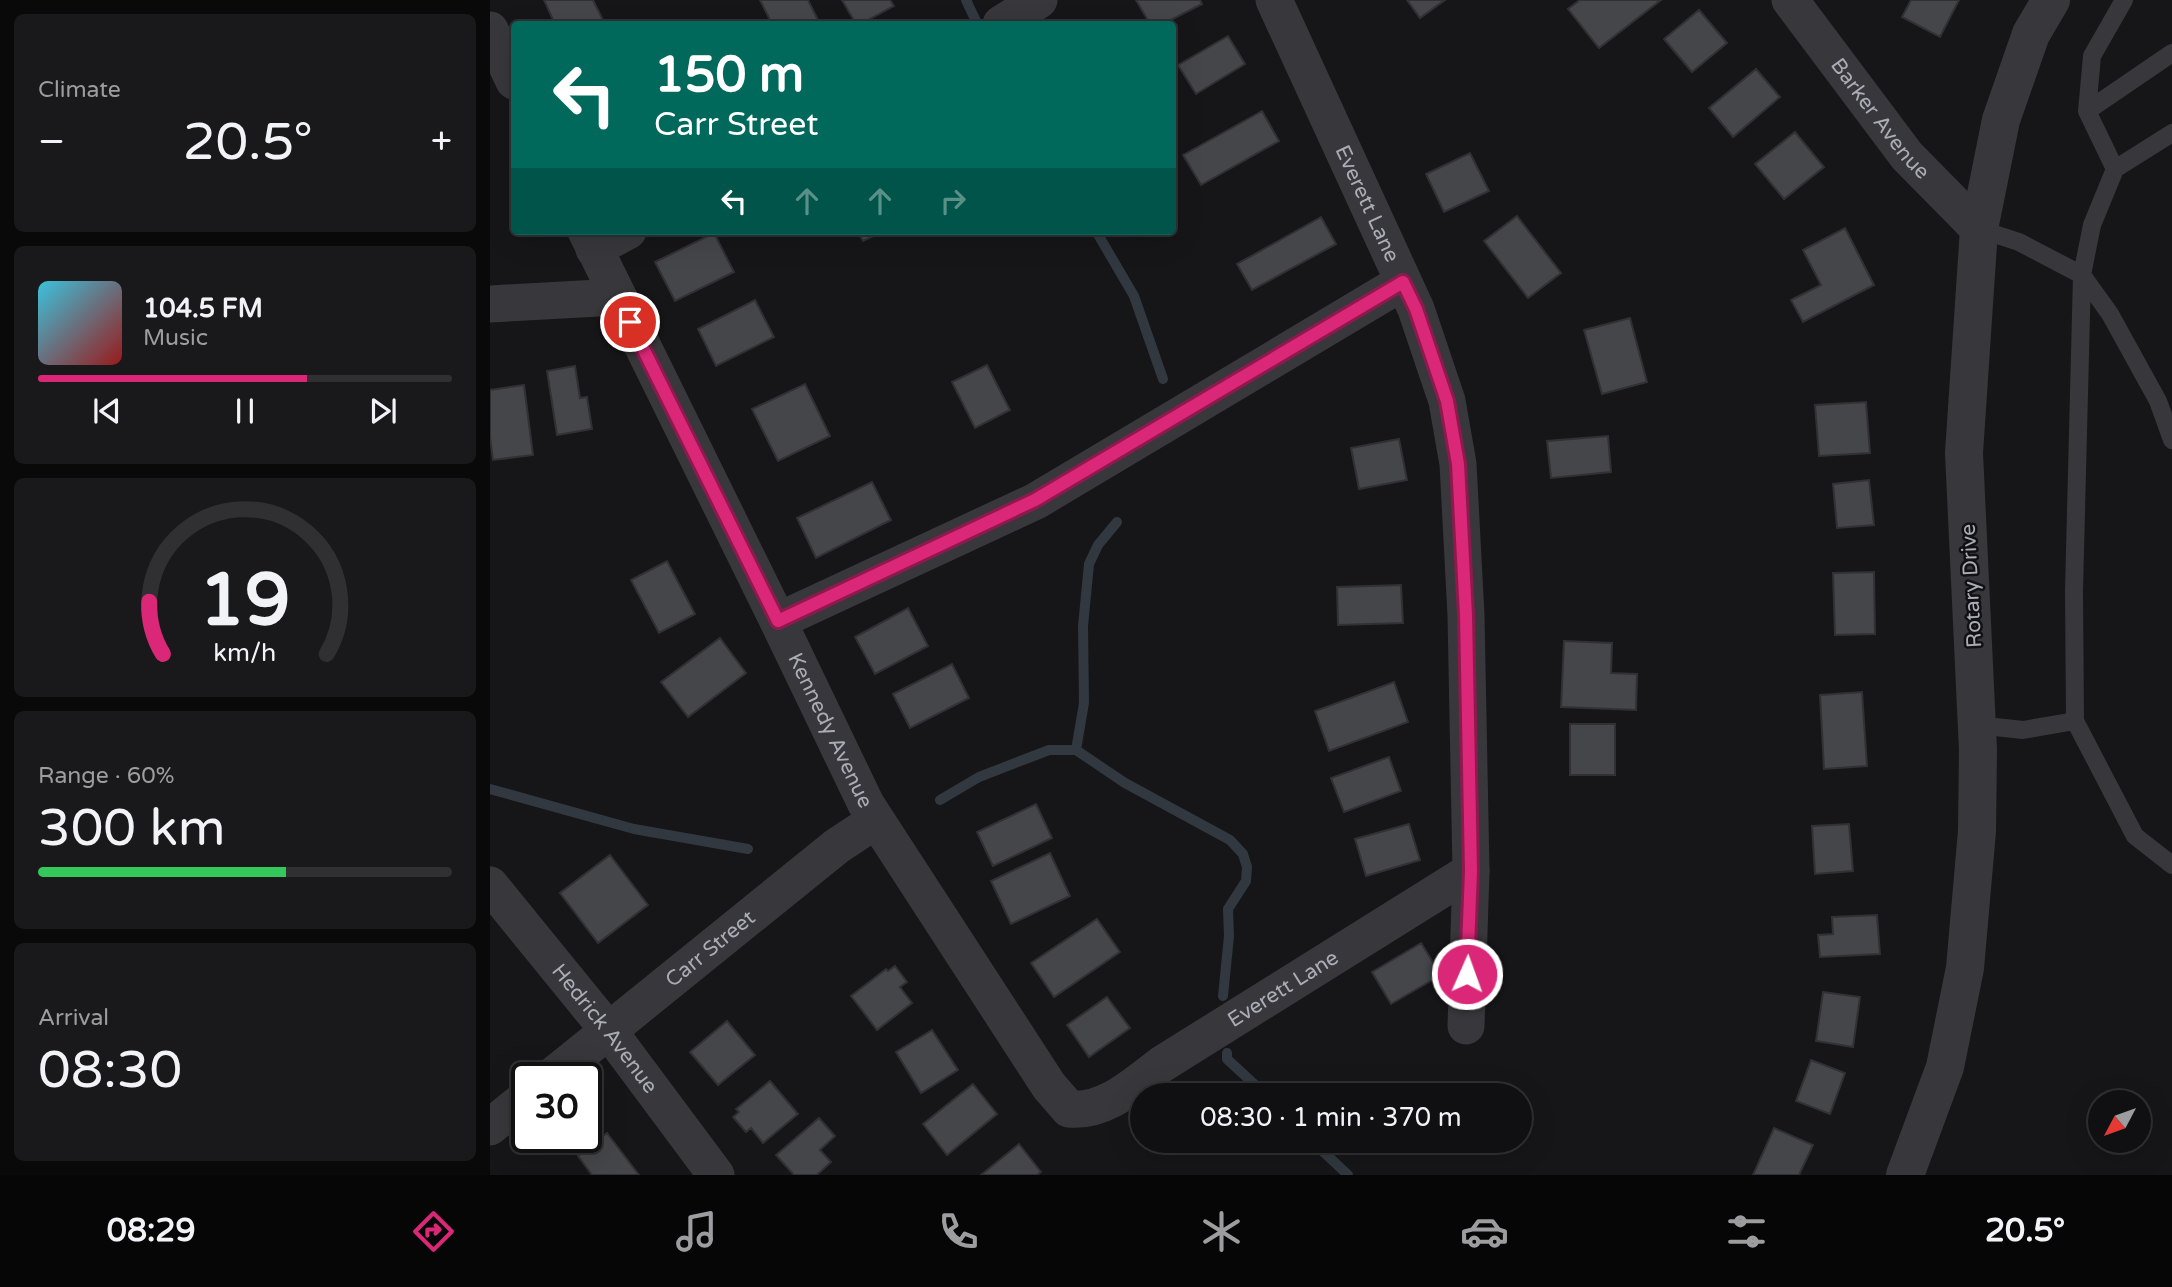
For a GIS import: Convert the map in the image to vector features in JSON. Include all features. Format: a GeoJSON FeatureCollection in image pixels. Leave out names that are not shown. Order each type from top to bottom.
{"type":"FeatureCollection","features":[{"type":"Feature","properties":{"kind":"street"},"geometry":{"type":"LineString","coordinates":[[1006,21],[1039,0]]}},
{"type":"Feature","properties":{"kind":"street","name":"Everett Lane"},"geometry":{"type":"LineString","coordinates":[[1274,0],[1416,309],[1447,401],[1458,464],[1466,615],[1471,871],[1466,1026]]}},
{"type":"Feature","properties":{"kind":"street","name":"Barker Avenue"},"geometry":{"type":"LineString","coordinates":[[1790,0],[1907,156],[1979,229]]}},
{"type":"Feature","properties":{"kind":"street","name":"Rotary Drive"},"geometry":{"type":"LineString","coordinates":[[1905,1175],[1945,1067],[1965,968],[1977,831],[1977,725],[1964,453],[1979,229],[2001,120],[2031,34],[2051,0]]}},
{"type":"Feature","properties":{"kind":"street"},"geometry":{"type":"LineString","coordinates":[[490,30],[511,75]]}},
{"type":"Feature","properties":{"kind":"street"},"geometry":{"type":"LineString","coordinates":[[590,240],[611,235]]}},
{"type":"Feature","properties":{"kind":"street","name":"Kennedy Avenue"},"geometry":{"type":"LineString","coordinates":[[590,240],[875,821],[1049,1086],[1069,1109],[1094,1107]]}},
{"type":"Feature","properties":{"kind":"street"},"geometry":{"type":"LineString","coordinates":[[778,621],[1035,500],[1403,282]]}},
{"type":"Feature","properties":{"kind":"street"},"geometry":{"type":"LineString","coordinates":[[490,304],[617,297]]}},
{"type":"Feature","properties":{"kind":"street","name":"Carr Street"},"geometry":{"type":"LineString","coordinates":[[569,1062],[837,846],[875,821]]}},
{"type":"Feature","properties":{"kind":"street","name":"Everett Lane"},"geometry":{"type":"LineString","coordinates":[[1094,1107],[1123,1093],[1163,1064],[1471,871]]}},
{"type":"Feature","properties":{"kind":"street","name":"Hedrick Avenue"},"geometry":{"type":"LineString","coordinates":[[490,885],[608,1030],[716,1175]]}},
{"type":"Feature","properties":{"kind":"street"},"geometry":{"type":"LineString","coordinates":[[490,1127],[511,1110]]}},
{"type":"Feature","properties":{"kind":"lane"},"geometry":{"type":"LineString","coordinates":[[2115,169],[2087,111],[2092,57],[2124,0]]}},
{"type":"Feature","properties":{"kind":"lane"},"geometry":{"type":"LineString","coordinates":[[2087,111],[2172,52]]}},
{"type":"Feature","properties":{"kind":"lane"},"geometry":{"type":"LineString","coordinates":[[2172,133],[2115,169],[2092,225],[2082,275],[2074,590],[2075,721],[2135,836],[2172,865]]}},
{"type":"Feature","properties":{"kind":"lane"},"geometry":{"type":"LineString","coordinates":[[1979,229],[2020,242],[2082,275],[2110,314],[2158,401],[2172,440]]}},
{"type":"Feature","properties":{"kind":"lane"},"geometry":{"type":"LineString","coordinates":[[1977,725],[2023,730],[2075,721]]}},
{"type":"Feature","properties":{"kind":"building"},"geometry":{"type":"Polygon","coordinates":[[[544,0],[593,0],[604,21],[554,21],[544,0]]]}},
{"type":"Feature","properties":{"kind":"building"},"geometry":{"type":"Polygon","coordinates":[[[760,0],[808,0],[818,21],[770,21],[760,0]]]}},
{"type":"Feature","properties":{"kind":"building"},"geometry":{"type":"Polygon","coordinates":[[[842,0],[890,0],[894,6],[866,21],[854,21],[842,0]]]}},
{"type":"Feature","properties":{"kind":"building"},"geometry":{"type":"Polygon","coordinates":[[[1136,0],[1200,0],[1202,4],[1169,21],[1148,21],[1136,0]]]}},
{"type":"Feature","properties":{"kind":"building"},"geometry":{"type":"Polygon","coordinates":[[[1407,0],[1445,0],[1420,18],[1407,0]]]}},
{"type":"Feature","properties":{"kind":"building"},"geometry":{"type":"Polygon","coordinates":[[[1580,0],[1661,0],[1599,48],[1568,9],[1580,0]]]}},
{"type":"Feature","properties":{"kind":"building"},"geometry":{"type":"Polygon","coordinates":[[[1911,0],[1959,0],[1940,37],[1902,17],[1911,0]]]}},
{"type":"Feature","properties":{"kind":"building"},"geometry":{"type":"Polygon","coordinates":[[[1699,10],[1727,43],[1692,72],[1664,39],[1699,10]]]}},
{"type":"Feature","properties":{"kind":"building"},"geometry":{"type":"Polygon","coordinates":[[[1228,36],[1245,64],[1196,94],[1178,65],[1228,36]]]}},
{"type":"Feature","properties":{"kind":"building"},"geometry":{"type":"Polygon","coordinates":[[[1756,69],[1780,97],[1733,137],[1709,108],[1756,69]]]}},
{"type":"Feature","properties":{"kind":"building"},"geometry":{"type":"Polygon","coordinates":[[[1262,111],[1279,141],[1201,185],[1183,155],[1262,111]]]}},
{"type":"Feature","properties":{"kind":"building"},"geometry":{"type":"Polygon","coordinates":[[[1795,132],[1824,167],[1784,199],[1755,164],[1795,132]]]}},
{"type":"Feature","properties":{"kind":"building"},"geometry":{"type":"Polygon","coordinates":[[[1470,153],[1489,191],[1444,212],[1426,174],[1470,153]]]}},
{"type":"Feature","properties":{"kind":"building"},"geometry":{"type":"Polygon","coordinates":[[[1517,216],[1561,273],[1528,298],[1484,241],[1517,216]]]}},
{"type":"Feature","properties":{"kind":"building"},"geometry":{"type":"Polygon","coordinates":[[[1321,217],[1336,244],[1252,290],[1237,264],[1321,217]]]}},
{"type":"Feature","properties":{"kind":"building"},"geometry":{"type":"Polygon","coordinates":[[[1845,228],[1874,285],[1803,322],[1791,300],[1821,285],[1803,250],[1845,228]]]}},
{"type":"Feature","properties":{"kind":"building"},"geometry":{"type":"Polygon","coordinates":[[[715,235],[734,272],[675,301],[655,262],[715,235]]]}},
{"type":"Feature","properties":{"kind":"building"},"geometry":{"type":"Polygon","coordinates":[[[860,235],[876,235],[863,241],[860,235]]]}},
{"type":"Feature","properties":{"kind":"building"},"geometry":{"type":"Polygon","coordinates":[[[755,300],[774,337],[716,366],[698,329],[755,300]]]}},
{"type":"Feature","properties":{"kind":"building"},"geometry":{"type":"Polygon","coordinates":[[[1630,318],[1647,382],[1602,394],[1584,330],[1630,318]]]}},
{"type":"Feature","properties":{"kind":"building"},"geometry":{"type":"Polygon","coordinates":[[[987,365],[1010,410],[975,428],[952,382],[987,365]]]}},
{"type":"Feature","properties":{"kind":"building"},"geometry":{"type":"Polygon","coordinates":[[[575,366],[580,398],[587,397],[592,429],[557,435],[547,371],[575,366]]]}},
{"type":"Feature","properties":{"kind":"building"},"geometry":{"type":"Polygon","coordinates":[[[805,384],[830,436],[778,461],[752,409],[805,384]]]}},
{"type":"Feature","properties":{"kind":"building"},"geometry":{"type":"Polygon","coordinates":[[[524,385],[533,455],[493,460],[490,390],[524,385]]]}},
{"type":"Feature","properties":{"kind":"building"},"geometry":{"type":"Polygon","coordinates":[[[1866,402],[1870,453],[1819,456],[1815,405],[1866,402]]]}},
{"type":"Feature","properties":{"kind":"building"},"geometry":{"type":"Polygon","coordinates":[[[1608,436],[1611,472],[1551,478],[1547,441],[1608,436]]]}},
{"type":"Feature","properties":{"kind":"building"},"geometry":{"type":"Polygon","coordinates":[[[1399,439],[1407,480],[1359,489],[1351,448],[1399,439]]]}},
{"type":"Feature","properties":{"kind":"building"},"geometry":{"type":"Polygon","coordinates":[[[1869,480],[1874,525],[1837,528],[1833,484],[1869,480]]]}},
{"type":"Feature","properties":{"kind":"building"},"geometry":{"type":"Polygon","coordinates":[[[872,482],[891,520],[816,558],[797,518],[872,482]]]}},
{"type":"Feature","properties":{"kind":"building"},"geometry":{"type":"Polygon","coordinates":[[[667,561],[695,614],[659,633],[631,580],[667,561]]]}},
{"type":"Feature","properties":{"kind":"building"},"geometry":{"type":"Polygon","coordinates":[[[1874,572],[1875,634],[1835,635],[1833,573],[1874,572]]]}},
{"type":"Feature","properties":{"kind":"building"},"geometry":{"type":"Polygon","coordinates":[[[1401,585],[1403,623],[1338,625],[1337,587],[1401,585]]]}},
{"type":"Feature","properties":{"kind":"building"},"geometry":{"type":"Polygon","coordinates":[[[908,608],[928,646],[875,674],[855,637],[908,608]]]}},
{"type":"Feature","properties":{"kind":"building"},"geometry":{"type":"Polygon","coordinates":[[[720,638],[746,673],[688,717],[661,682],[720,638]]]}},
{"type":"Feature","properties":{"kind":"building"},"geometry":{"type":"Polygon","coordinates":[[[1564,641],[1612,643],[1611,673],[1637,674],[1636,710],[1561,707],[1564,641]]]}},
{"type":"Feature","properties":{"kind":"building"},"geometry":{"type":"Polygon","coordinates":[[[952,664],[969,698],[910,728],[893,694],[952,664]]]}},
{"type":"Feature","properties":{"kind":"building"},"geometry":{"type":"Polygon","coordinates":[[[1394,682],[1408,722],[1329,751],[1315,711],[1394,682]]]}},
{"type":"Feature","properties":{"kind":"building"},"geometry":{"type":"Polygon","coordinates":[[[1862,692],[1867,766],[1824,769],[1820,695],[1862,692]]]}},
{"type":"Feature","properties":{"kind":"building"},"geometry":{"type":"Polygon","coordinates":[[[1570,724],[1615,724],[1615,775],[1570,775],[1570,724]]]}},
{"type":"Feature","properties":{"kind":"building"},"geometry":{"type":"Polygon","coordinates":[[[1389,757],[1401,791],[1344,812],[1331,778],[1389,757]]]}},
{"type":"Feature","properties":{"kind":"building"},"geometry":{"type":"Polygon","coordinates":[[[1036,804],[1052,838],[993,866],[977,832],[1036,804]]]}},
{"type":"Feature","properties":{"kind":"building"},"geometry":{"type":"Polygon","coordinates":[[[1409,824],[1420,860],[1366,876],[1355,839],[1409,824]]]}},
{"type":"Feature","properties":{"kind":"building"},"geometry":{"type":"Polygon","coordinates":[[[1849,824],[1853,871],[1815,874],[1812,826],[1849,824]]]}},
{"type":"Feature","properties":{"kind":"building"},"geometry":{"type":"Polygon","coordinates":[[[1050,853],[1070,896],[1011,924],[991,881],[1050,853]]]}},
{"type":"Feature","properties":{"kind":"building"},"geometry":{"type":"Polygon","coordinates":[[[610,855],[648,905],[598,943],[560,893],[610,855]]]}},
{"type":"Feature","properties":{"kind":"building"},"geometry":{"type":"Polygon","coordinates":[[[1877,915],[1880,954],[1820,957],[1818,935],[1833,934],[1832,917],[1877,915]]]}},
{"type":"Feature","properties":{"kind":"building"},"geometry":{"type":"Polygon","coordinates":[[[1097,919],[1120,952],[1054,997],[1031,963],[1097,919]]]}},
{"type":"Feature","properties":{"kind":"building"},"geometry":{"type":"Polygon","coordinates":[[[1421,943],[1441,975],[1391,1004],[1372,972],[1421,943]]]}},
{"type":"Feature","properties":{"kind":"building"},"geometry":{"type":"Polygon","coordinates":[[[895,966],[907,982],[900,987],[912,1003],[877,1030],[851,996],[886,969],[888,971],[895,966]]]}},
{"type":"Feature","properties":{"kind":"building"},"geometry":{"type":"Polygon","coordinates":[[[1823,992],[1860,997],[1853,1047],[1816,1041],[1823,992]]]}},
{"type":"Feature","properties":{"kind":"building"},"geometry":{"type":"Polygon","coordinates":[[[1107,997],[1130,1028],[1089,1057],[1067,1025],[1107,997]]]}},
{"type":"Feature","properties":{"kind":"building"},"geometry":{"type":"Polygon","coordinates":[[[727,1021],[755,1055],[718,1085],[690,1052],[727,1021]]]}},
{"type":"Feature","properties":{"kind":"building"},"geometry":{"type":"Polygon","coordinates":[[[932,1030],[958,1070],[921,1093],[896,1052],[932,1030]]]}},
{"type":"Feature","properties":{"kind":"building"},"geometry":{"type":"Polygon","coordinates":[[[1811,1060],[1845,1073],[1830,1114],[1796,1101],[1811,1060]]]}},
{"type":"Feature","properties":{"kind":"building"},"geometry":{"type":"Polygon","coordinates":[[[770,1081],[798,1114],[763,1143],[751,1128],[746,1132],[733,1117],[739,1112],[736,1109],[770,1081]]]}},
{"type":"Feature","properties":{"kind":"building"},"geometry":{"type":"Polygon","coordinates":[[[973,1084],[997,1114],[947,1155],[923,1124],[973,1084]]]}},
{"type":"Feature","properties":{"kind":"building"},"geometry":{"type":"Polygon","coordinates":[[[819,1118],[835,1136],[820,1150],[831,1162],[817,1175],[794,1175],[776,1155],[819,1118]]]}},
{"type":"Feature","properties":{"kind":"building"},"geometry":{"type":"Polygon","coordinates":[[[1774,1128],[1813,1145],[1799,1175],[1753,1175],[1774,1128]]]}},
{"type":"Feature","properties":{"kind":"building"},"geometry":{"type":"Polygon","coordinates":[[[607,1133],[639,1175],[592,1175],[578,1156],[582,1153],[602,1153],[602,1137],[607,1133]]]}},
{"type":"Feature","properties":{"kind":"building"},"geometry":{"type":"Polygon","coordinates":[[[1019,1144],[1041,1172],[1037,1175],[981,1175],[1019,1144]]]}},
{"type":"Feature","properties":{"kind":"waterway"},"geometry":{"type":"LineString","coordinates":[[966,0],[976,21]]}},
{"type":"Feature","properties":{"kind":"waterway"},"geometry":{"type":"LineString","coordinates":[[1098,235],[1134,296],[1163,379]]}},
{"type":"Feature","properties":{"kind":"waterway"},"geometry":{"type":"LineString","coordinates":[[1076,750],[1084,703],[1083,626],[1089,564],[1098,545],[1117,522]]}},
{"type":"Feature","properties":{"kind":"waterway"},"geometry":{"type":"LineString","coordinates":[[940,800],[979,777],[1049,750],[1076,750],[1125,783],[1230,840],[1243,854],[1247,867],[1246,881],[1228,909],[1229,936],[1223,996]]}},
{"type":"Feature","properties":{"kind":"waterway"},"geometry":{"type":"LineString","coordinates":[[490,789],[634,829],[748,849]]}},
{"type":"Feature","properties":{"kind":"waterway"},"geometry":{"type":"LineString","coordinates":[[1227,1053],[1227,1059],[1253,1083]]}},
{"type":"Feature","properties":{"kind":"waterway"},"geometry":{"type":"LineString","coordinates":[[1325,1153],[1348,1175]]}},
{"type":"Feature","properties":{"kind":"route"},"geometry":{"type":"LineString","coordinates":[[630,322],[778,621],[1035,500],[1403,282],[1416,309],[1447,401],[1458,464],[1466,615],[1471,871],[1467,974]]}}]}
